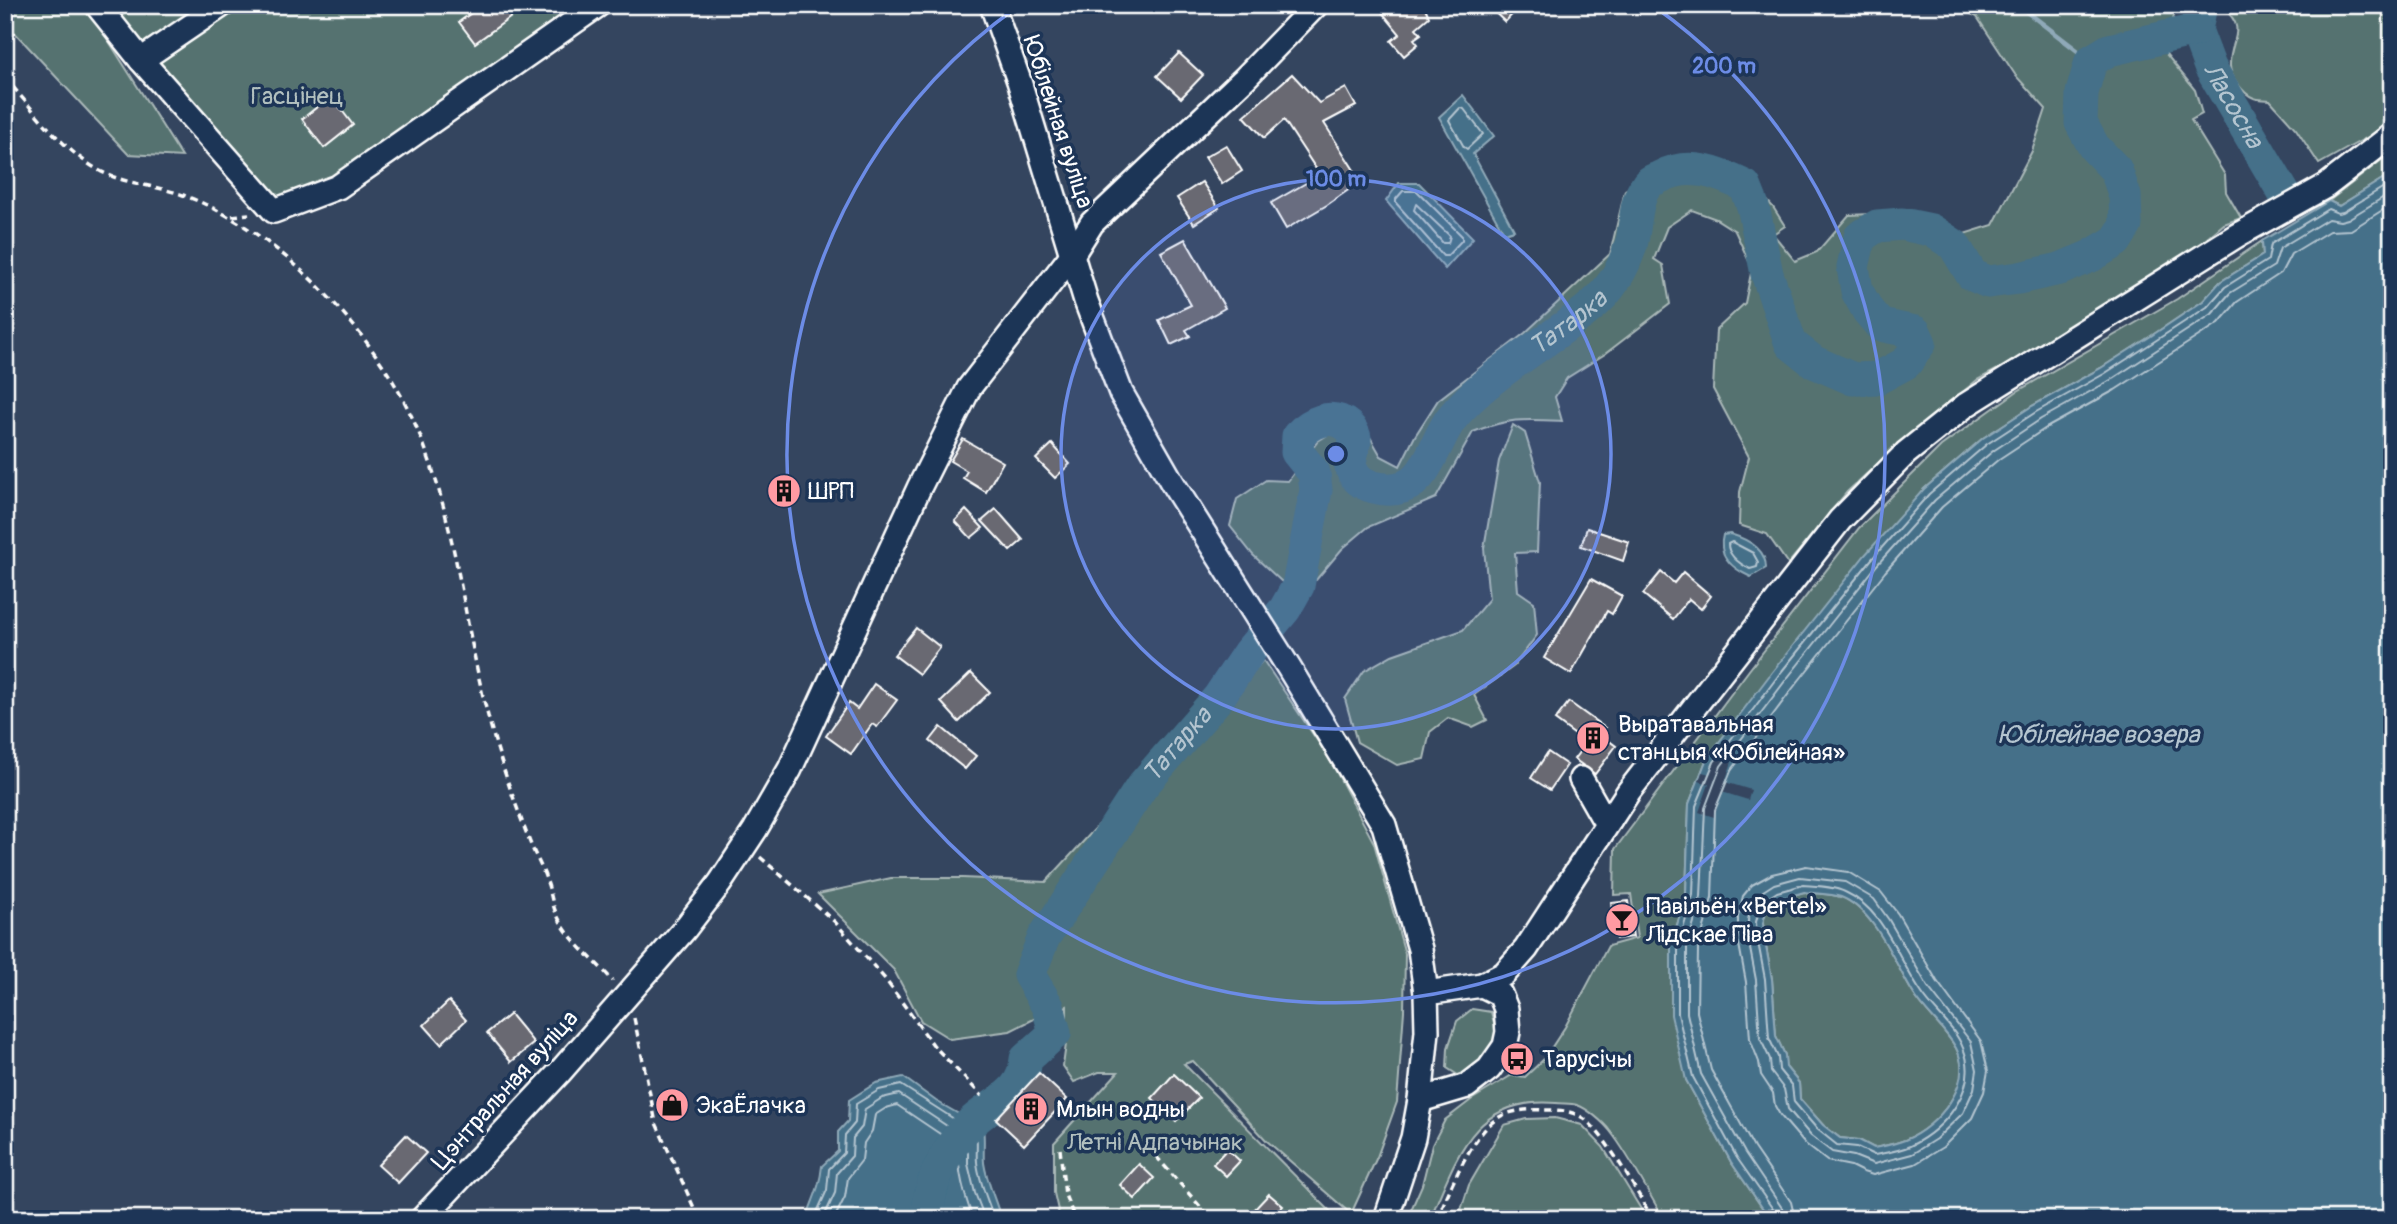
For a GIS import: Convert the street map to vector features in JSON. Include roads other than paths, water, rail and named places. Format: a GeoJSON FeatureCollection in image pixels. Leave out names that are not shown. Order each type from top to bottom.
{"type":"FeatureCollection","features":[{"type":"Feature","properties":{"kind":"street"},"geometry":{"type":"LineString","coordinates":[[97,5],[141,60],[274,211],[338,187],[598,5]]}},
{"type":"Feature","properties":{"kind":"street"},"geometry":{"type":"LineString","coordinates":[[141,60],[222,5]]}},
{"type":"Feature","properties":{"kind":"street","name":"Юбілейная вуліца"},"geometry":{"type":"LineString","coordinates":[[992,5],[1019,81],[1086,301],[1121,393],[1173,484],[1384,825],[1420,949],[1426,993],[1427,1031],[1413,1138],[1386,1219]]}},
{"type":"Feature","properties":{"kind":"street"},"geometry":{"type":"LineString","coordinates":[[1072,255],[1092,223],[1244,79],[1316,5]]}},
{"type":"Feature","properties":{"kind":"street"},"geometry":{"type":"LineString","coordinates":[[1426,993],[1482,985],[1504,974],[1526,949],[1629,791],[1840,520],[1906,453],[1966,405],[2236,236],[2326,186],[2392,135]]}},
{"type":"Feature","properties":{"kind":"street","name":"Цэнтральная вуліца"},"geometry":{"type":"LineString","coordinates":[[422,1219],[559,1073],[684,930],[745,845],[790,769],[919,488],[969,388],[1072,255]]}},
{"type":"Feature","properties":{"kind":"street"},"geometry":{"type":"LineString","coordinates":[[1581,779],[1602,816],[1610,820]]}},
{"type":"Feature","properties":{"kind":"street"},"geometry":{"type":"LineString","coordinates":[[1420,1100],[1467,1086],[1489,1069],[1505,1046],[1508,1032],[1506,1009],[1500,994],[1482,985]]}},
{"type":"Feature","properties":{"kind":"water"},"geometry":{"type":"Polygon","coordinates":[[[1463,95],[1494,136],[1473,154],[1514,230],[1504,233],[1439,117],[1463,95]]]}},
{"type":"Feature","properties":{"kind":"water","name":"Юбілейнае возера"},"geometry":{"type":"Polygon","coordinates":[[[2392,173],[2392,1219],[1770,1219],[1731,1162],[1686,1080],[1671,1015],[1671,945],[1686,895],[1689,804],[1707,758],[1865,555],[1924,489],[1983,438],[2032,406],[2101,368],[2203,301],[2220,282],[2263,255],[2262,241],[2329,201],[2339,206],[2392,173]],[[1804,892],[1780,899],[1767,907],[1763,923],[1772,979],[1776,1036],[1785,1055],[1786,1067],[1799,1083],[1800,1099],[1823,1125],[1840,1138],[1859,1140],[1874,1148],[1905,1140],[1929,1125],[1950,1103],[1961,1076],[1961,1062],[1956,1048],[1918,1000],[1883,939],[1864,913],[1841,897],[1804,892]]]}},
{"type":"Feature","properties":{"kind":"water"},"geometry":{"type":"Polygon","coordinates":[[[1399,183],[1419,183],[1473,238],[1445,269],[1386,201],[1399,183]]]}},
{"type":"Feature","properties":{"kind":"water"},"geometry":{"type":"Polygon","coordinates":[[[1730,534],[1759,550],[1766,568],[1751,577],[1733,566],[1722,550],[1723,535],[1730,534]]]}},
{"type":"Feature","properties":{"kind":"water"},"geometry":{"type":"Polygon","coordinates":[[[903,1077],[936,1101],[983,1128],[985,1170],[1001,1219],[806,1219],[818,1187],[822,1166],[838,1151],[838,1132],[848,1121],[849,1100],[876,1083],[903,1077]]]}},
{"type":"Feature","properties":{"kind":"waterway"},"geometry":{"type":"LineString","coordinates":[[2018,5],[2091,61]]}},
{"type":"Feature","properties":{"kind":"waterway","name":"Ласосна"},"geometry":{"type":"LineString","coordinates":[[2201,5],[2196,30],[2210,67],[2288,200]]}},
{"type":"Feature","properties":{"kind":"waterway","name":"Татарка"},"geometry":{"type":"LineString","coordinates":[[929,1219],[935,1180],[955,1141],[981,1114],[1014,1089],[1020,1081],[1026,1059],[1055,1033],[1048,1007],[1029,975],[1044,937],[1142,786],[1219,697],[1249,652],[1285,609],[1298,586],[1316,490],[1314,473],[1297,452],[1298,436],[1303,431],[1321,421],[1341,422],[1352,430],[1355,443],[1351,466],[1361,481],[1367,485],[1389,489],[1412,483],[1425,467],[1451,419],[1480,389],[1603,296],[1615,280],[1629,252],[1643,191],[1651,181],[1682,170],[1714,173],[1745,186],[1753,206],[1767,274],[1791,344],[1814,362],[1853,379],[1878,378],[1906,363],[1920,343],[1915,332],[1880,325],[1868,311],[1857,291],[1853,267],[1860,237],[1877,226],[1902,224],[1931,230],[1954,245],[1972,275],[1988,282],[2060,269],[2091,256],[2116,241],[2126,225],[2125,196],[2116,170],[2094,147],[2081,123],[2082,93],[2091,61],[2109,50],[2196,30]]}},
{"type":"Feature","properties":{"kind":"place","name":"ШРП"},"geometry":{"type":"Point","coordinates":[784,491]}},
{"type":"Feature","properties":{"kind":"place","name":"Выратавальная станцыя «Юбілейная»"},"geometry":{"type":"Point","coordinates":[1593,738]}},
{"type":"Feature","properties":{"kind":"place","name":"Павільён «Bertel» Лідскае Піва"},"geometry":{"type":"Point","coordinates":[1622,920]}},
{"type":"Feature","properties":{"kind":"place","name":"Тарусічы"},"geometry":{"type":"Point","coordinates":[1517,1059]}},
{"type":"Feature","properties":{"kind":"place","name":"ЭкаЁлачка"},"geometry":{"type":"Point","coordinates":[672,1105]}},
{"type":"Feature","properties":{"kind":"place","name":"Млын водны"},"geometry":{"type":"Point","coordinates":[1031,1109]}},
{"type":"Feature","properties":{"kind":"park label","name":"Гасцінец"},"geometry":{"type":"Point","coordinates":[297,96]}},
{"type":"Feature","properties":{"kind":"park label","name":"Летні Адпачынак"},"geometry":{"type":"Point","coordinates":[1155,1142]}}]}
